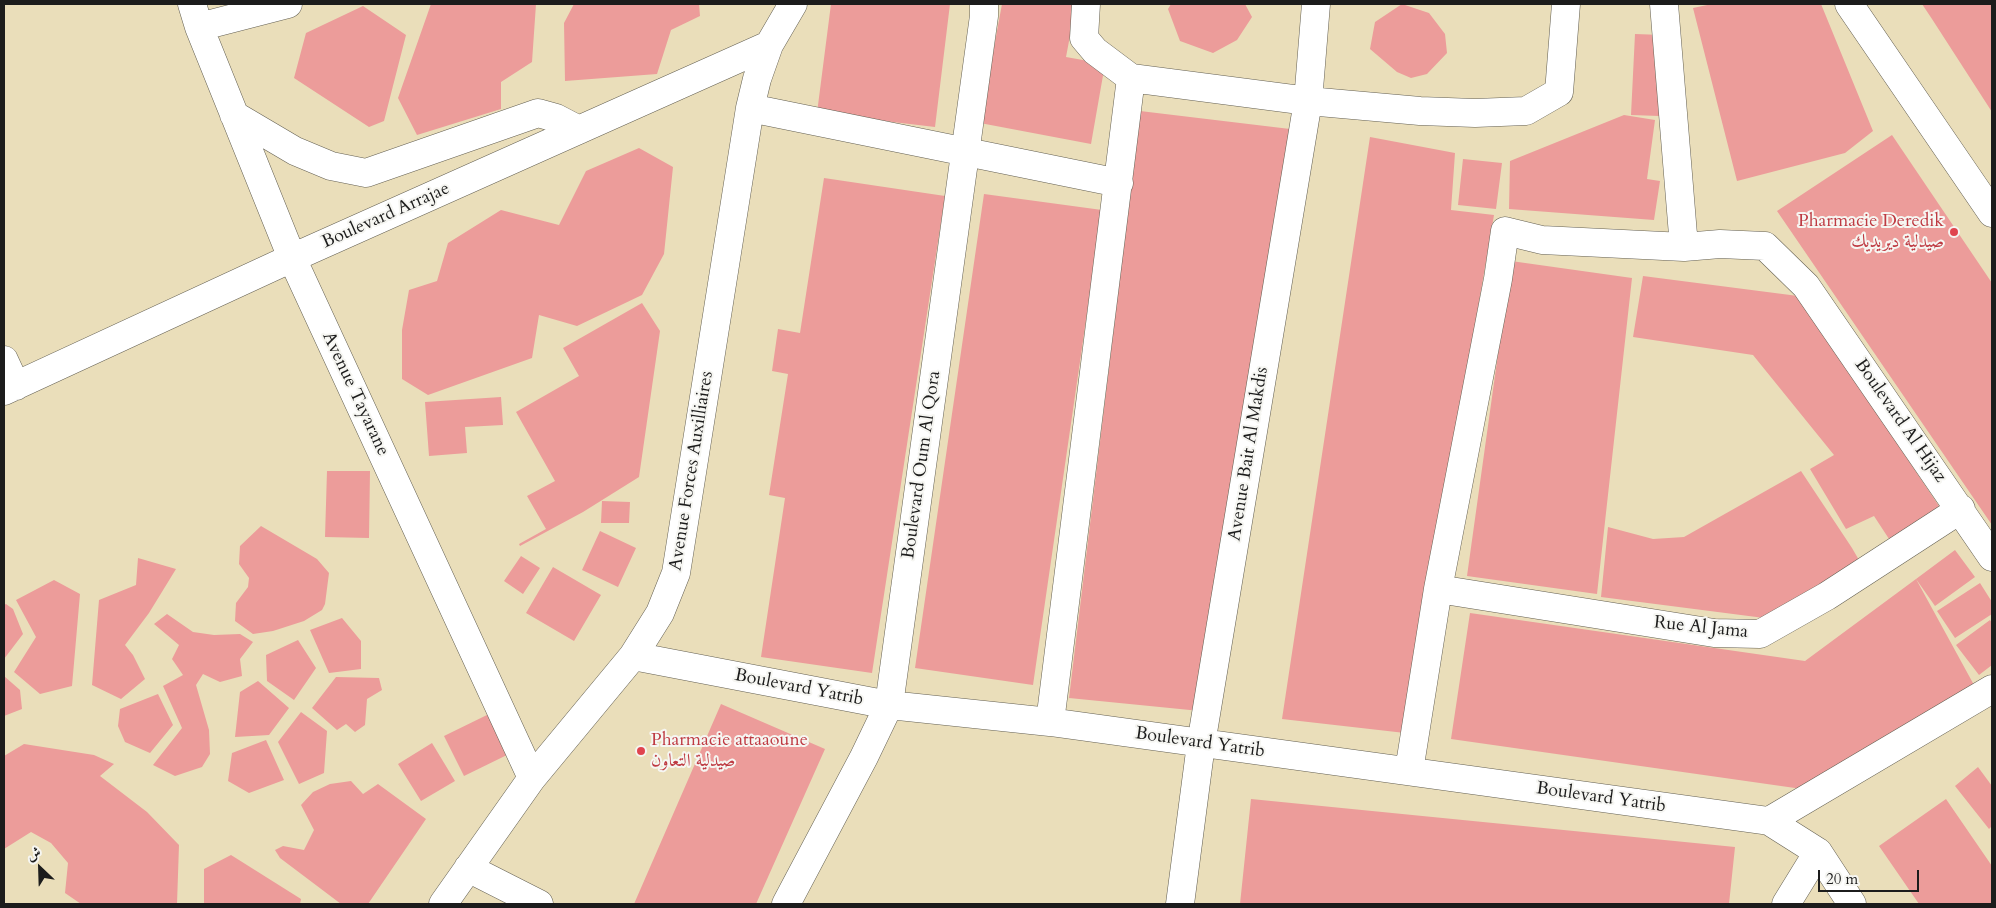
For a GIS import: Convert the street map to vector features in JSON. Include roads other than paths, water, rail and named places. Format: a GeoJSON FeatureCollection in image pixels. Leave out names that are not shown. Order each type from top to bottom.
{"type":"FeatureCollection","features":[{"type":"Feature","properties":{"kind":"street"},"geometry":{"type":"LineString","coordinates":[[196,15],[288,4]]}},
{"type":"Feature","properties":{"kind":"street","name":"Avenue Forces Auxilliaires"},"geometry":{"type":"LineString","coordinates":[[442,904],[532,778],[633,656],[660,614],[676,573],[750,108],[757,79],[769,45],[793,4]]}},
{"type":"Feature","properties":{"kind":"street","name":"Boulevard Oum Al Qora"},"geometry":{"type":"LineString","coordinates":[[786,904],[864,757],[889,705],[984,16],[984,4]]}},
{"type":"Feature","properties":{"kind":"street"},"geometry":{"type":"LineString","coordinates":[[1086,4],[1084,38],[1095,51],[1131,78],[1308,101],[1475,113],[1526,111],[1559,92],[1566,4]]}},
{"type":"Feature","properties":{"kind":"street","name":"Avenue Bait Al Makdis"},"geometry":{"type":"LineString","coordinates":[[1180,904],[1201,744],[1308,101],[1316,4]]}},
{"type":"Feature","properties":{"kind":"street"},"geometry":{"type":"LineString","coordinates":[[1664,4],[1684,247]]}},
{"type":"Feature","properties":{"kind":"street"},"geometry":{"type":"LineString","coordinates":[[1849,4],[1992,213]]}},
{"type":"Feature","properties":{"kind":"street","name":"Avenue Tayarane"},"geometry":{"type":"LineString","coordinates":[[196,15],[292,258],[532,778]]}},
{"type":"Feature","properties":{"kind":"street","name":"Boulevard Arrajae"},"geometry":{"type":"LineString","coordinates":[[10,388],[292,258],[769,45]]}},
{"type":"Feature","properties":{"kind":"street"},"geometry":{"type":"LineString","coordinates":[[1050,722],[1131,78]]}},
{"type":"Feature","properties":{"kind":"street"},"geometry":{"type":"LineString","coordinates":[[750,108],[1119,182]]}},
{"type":"Feature","properties":{"kind":"street"},"geometry":{"type":"LineString","coordinates":[[234,115],[295,151],[331,166],[366,173],[538,113],[556,118],[579,130]]}},
{"type":"Feature","properties":{"kind":"street","name":"Boulevard Al Hijaz"},"geometry":{"type":"LineString","coordinates":[[1438,589],[1498,279],[1505,231],[1542,240],[1684,247],[1720,244],[1765,246],[1806,286],[1961,509],[1992,558]]}},
{"type":"Feature","properties":{"kind":"street"},"geometry":{"type":"LineString","coordinates":[[4,360],[10,388]]}},
{"type":"Feature","properties":{"kind":"street","name":"Rue Al Jama"},"geometry":{"type":"LineString","coordinates":[[1438,589],[1714,633],[1760,634],[1827,596],[1961,509]]}},
{"type":"Feature","properties":{"kind":"street"},"geometry":{"type":"LineString","coordinates":[[1409,771],[1438,589]]}},
{"type":"Feature","properties":{"kind":"street","name":"Boulevard Yatrib"},"geometry":{"type":"LineString","coordinates":[[633,656],[889,705],[1050,722],[1769,821]]}},
{"type":"Feature","properties":{"kind":"street"},"geometry":{"type":"LineString","coordinates":[[1852,904],[1818,852],[1769,821],[1992,690]]}},
{"type":"Feature","properties":{"kind":"street"},"geometry":{"type":"LineString","coordinates":[[1786,904],[1818,852]]}},
{"type":"Feature","properties":{"kind":"street"},"geometry":{"type":"LineString","coordinates":[[468,868],[539,904]]}},
{"type":"Feature","properties":{"kind":"place","name":"Pharmacie Deredik صيدلية ديريديك"},"geometry":{"type":"Point","coordinates":[1954,232]}},
{"type":"Feature","properties":{"kind":"place","name":"Pharmacie attaaoune صيدلية التعاون"},"geometry":{"type":"Point","coordinates":[641,751]}}]}
